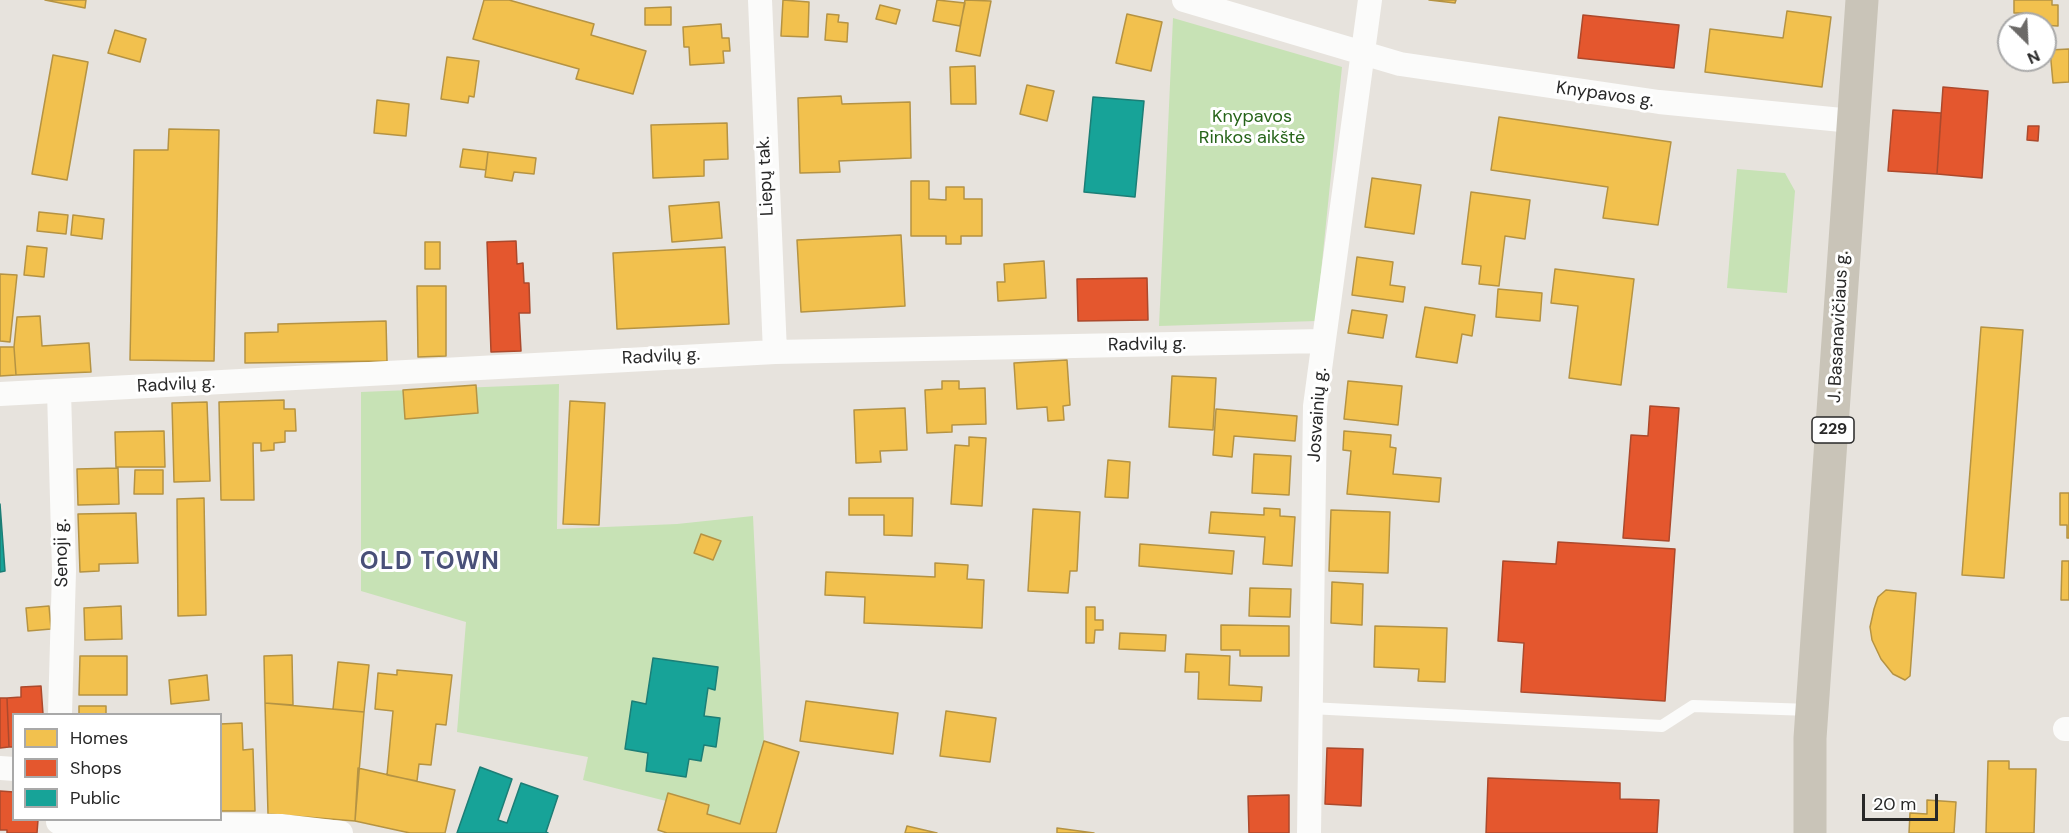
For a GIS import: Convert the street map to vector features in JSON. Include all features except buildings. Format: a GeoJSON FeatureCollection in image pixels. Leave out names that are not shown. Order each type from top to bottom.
{"type":"FeatureCollection","features":[{"type":"Feature","properties":{"kind":"main road","name":"J. Basanavičiaus g."},"geometry":{"type":"LineString","coordinates":[[1810,833],[1812,710],[1862,0]]}},
{"type":"Feature","properties":{"kind":"street","name":"Liepų tak."},"geometry":{"type":"LineString","coordinates":[[760,0],[775,352]]}},
{"type":"Feature","properties":{"kind":"street","name":"Knypavos g."},"geometry":{"type":"LineString","coordinates":[[1184,0],[1400,64],[1659,102],[1852,121]]}},
{"type":"Feature","properties":{"kind":"street","name":"Josvainių g."},"geometry":{"type":"LineString","coordinates":[[1309,833],[1315,406],[1370,0]]}},
{"type":"Feature","properties":{"kind":"street","name":"Radvilų g."},"geometry":{"type":"LineString","coordinates":[[0,394],[775,352],[1323,341]]}},
{"type":"Feature","properties":{"kind":"street","name":"Senoji g."},"geometry":{"type":"LineString","coordinates":[[59,392],[64,571],[60,713]]}},
{"type":"Feature","properties":{"kind":"street"},"geometry":{"type":"LineString","coordinates":[[58,825],[281,826],[341,833]]}},
{"type":"Feature","properties":{"kind":"lane"},"geometry":{"type":"LineString","coordinates":[[1310,708],[1662,726],[1693,706],[1812,710]]}},
{"type":"Feature","properties":{"kind":"green space","name":"Knypavos Rinkos aikštė"},"geometry":{"type":"Polygon","coordinates":[[[1173,18],[1342,67],[1316,321],[1159,326],[1173,18]]]}},
{"type":"Feature","properties":{"kind":"green space"},"geometry":{"type":"Polygon","coordinates":[[[1737,169],[1785,173],[1795,191],[1787,293],[1727,288],[1737,169]]]}},
{"type":"Feature","properties":{"kind":"green space"},"geometry":{"type":"Polygon","coordinates":[[[559,384],[557,529],[677,524],[753,516],[764,741],[740,824],[707,814],[709,805],[669,793],[666,801],[583,780],[588,757],[457,732],[466,622],[361,591],[361,392],[559,384]]]}},
{"type":"Feature","properties":{"kind":"district","name":"OLD TOWN"},"geometry":{"type":"Point","coordinates":[430,563]}}]}
